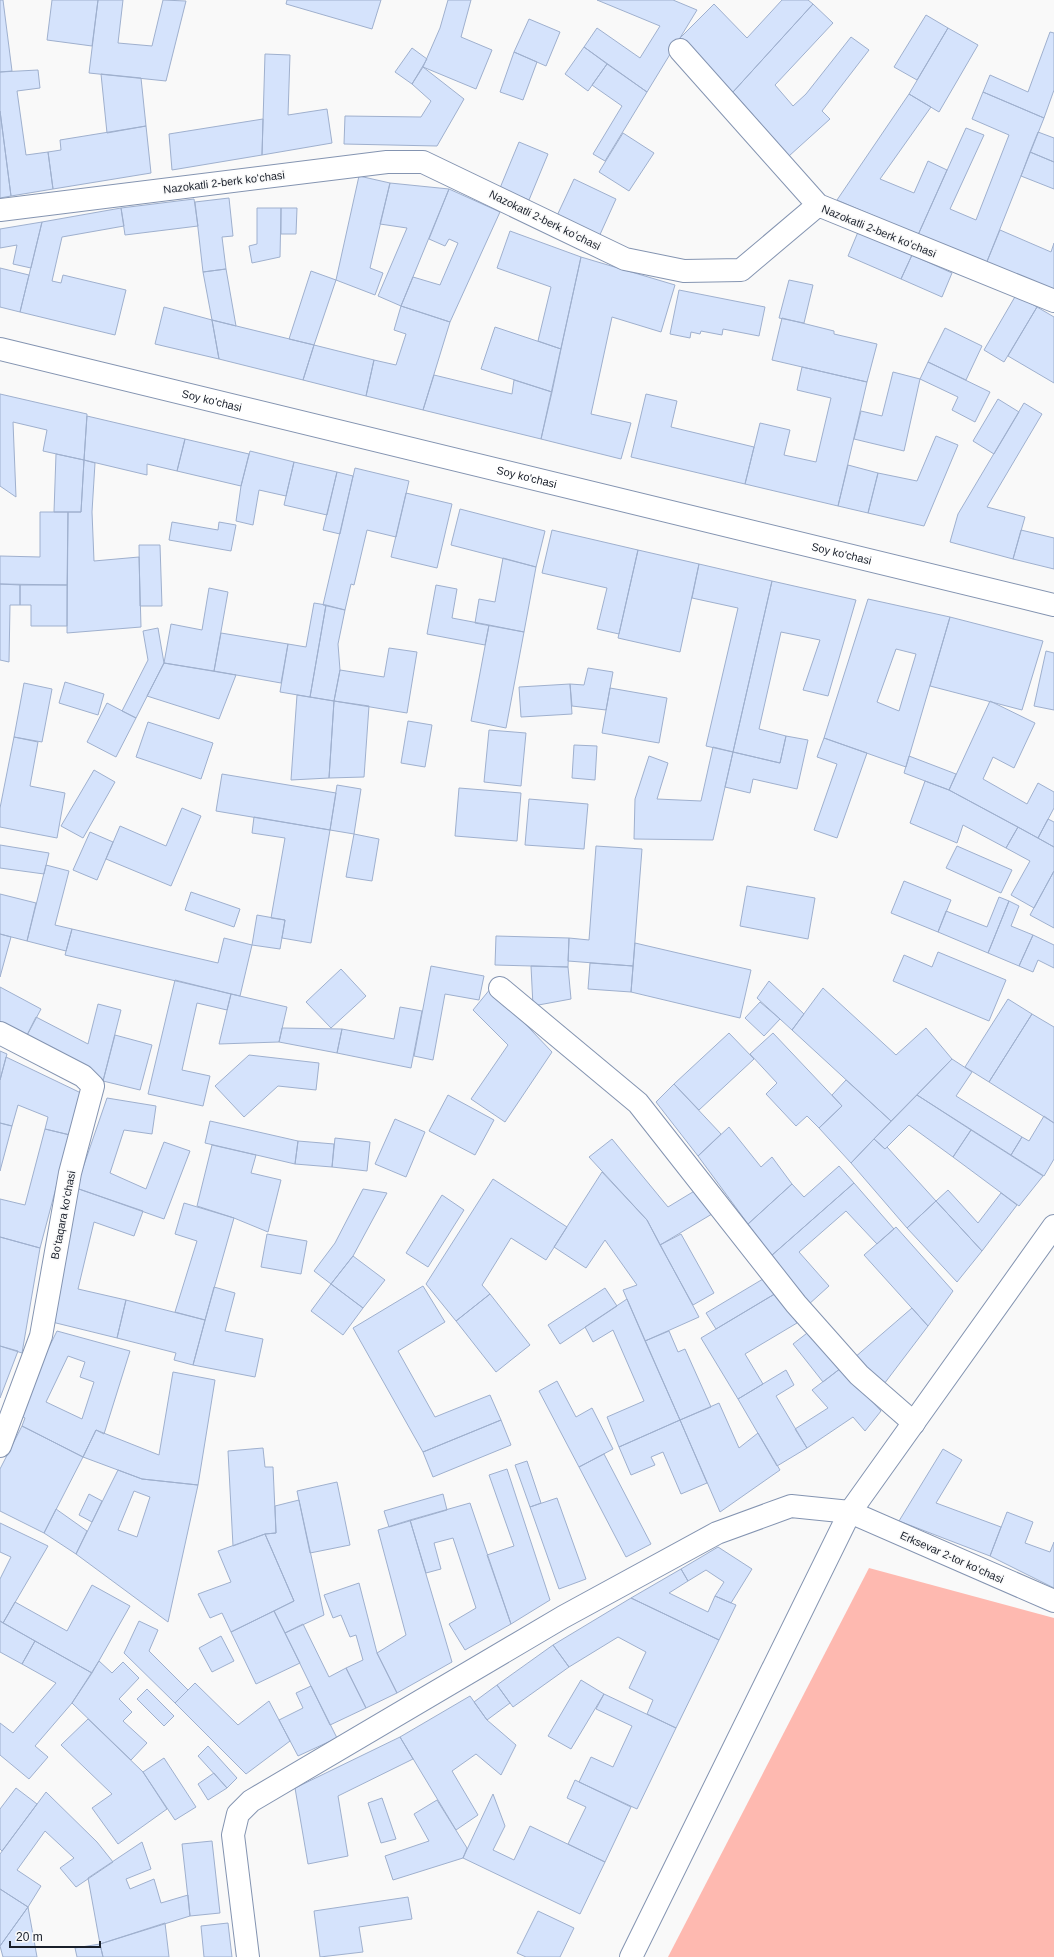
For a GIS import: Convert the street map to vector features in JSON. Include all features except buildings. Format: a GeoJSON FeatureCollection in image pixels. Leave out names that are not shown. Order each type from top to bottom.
{"type":"FeatureCollection","features":[{"type":"Feature","properties":{"kind":"street"},"geometry":{"type":"LineString","coordinates":[[680,50],[818,205]]}},
{"type":"Feature","properties":{"kind":"street","name":"Nazokatli 2-berk koʻchasi"},"geometry":{"type":"LineString","coordinates":[[0,210],[387,162],[423,162],[625,259],[684,271],[741,270],[818,205],[1054,301]]}},
{"type":"Feature","properties":{"kind":"street","name":"Soy ko'chasi"},"geometry":{"type":"LineString","coordinates":[[0,349],[1054,605]]}},
{"type":"Feature","properties":{"kind":"street"},"geometry":{"type":"LineString","coordinates":[[500,988],[638,1103],[796,1304],[859,1375],[914,1424]]}},
{"type":"Feature","properties":{"kind":"street","name":"Boʻtaqara koʻchasi"},"geometry":{"type":"LineString","coordinates":[[0,1034],[83,1076],[93,1086],[70,1173],[41,1336],[0,1446]]}},
{"type":"Feature","properties":{"kind":"street"},"geometry":{"type":"LineString","coordinates":[[631,1957],[850,1512],[1054,1226]]}},
{"type":"Feature","properties":{"kind":"street","name":"Erksevar 2-tor koʻchasi"},"geometry":{"type":"LineString","coordinates":[[248,1957],[233,1835],[238,1814],[251,1801],[563,1617],[717,1533],[790,1506],[850,1512],[1054,1601]]}},
{"type":"Feature","properties":{"kind":"shaded area"},"geometry":{"type":"Polygon","coordinates":[[[869,1568],[1054,1618],[1054,1957],[668,1957],[869,1568]]]}}]}
